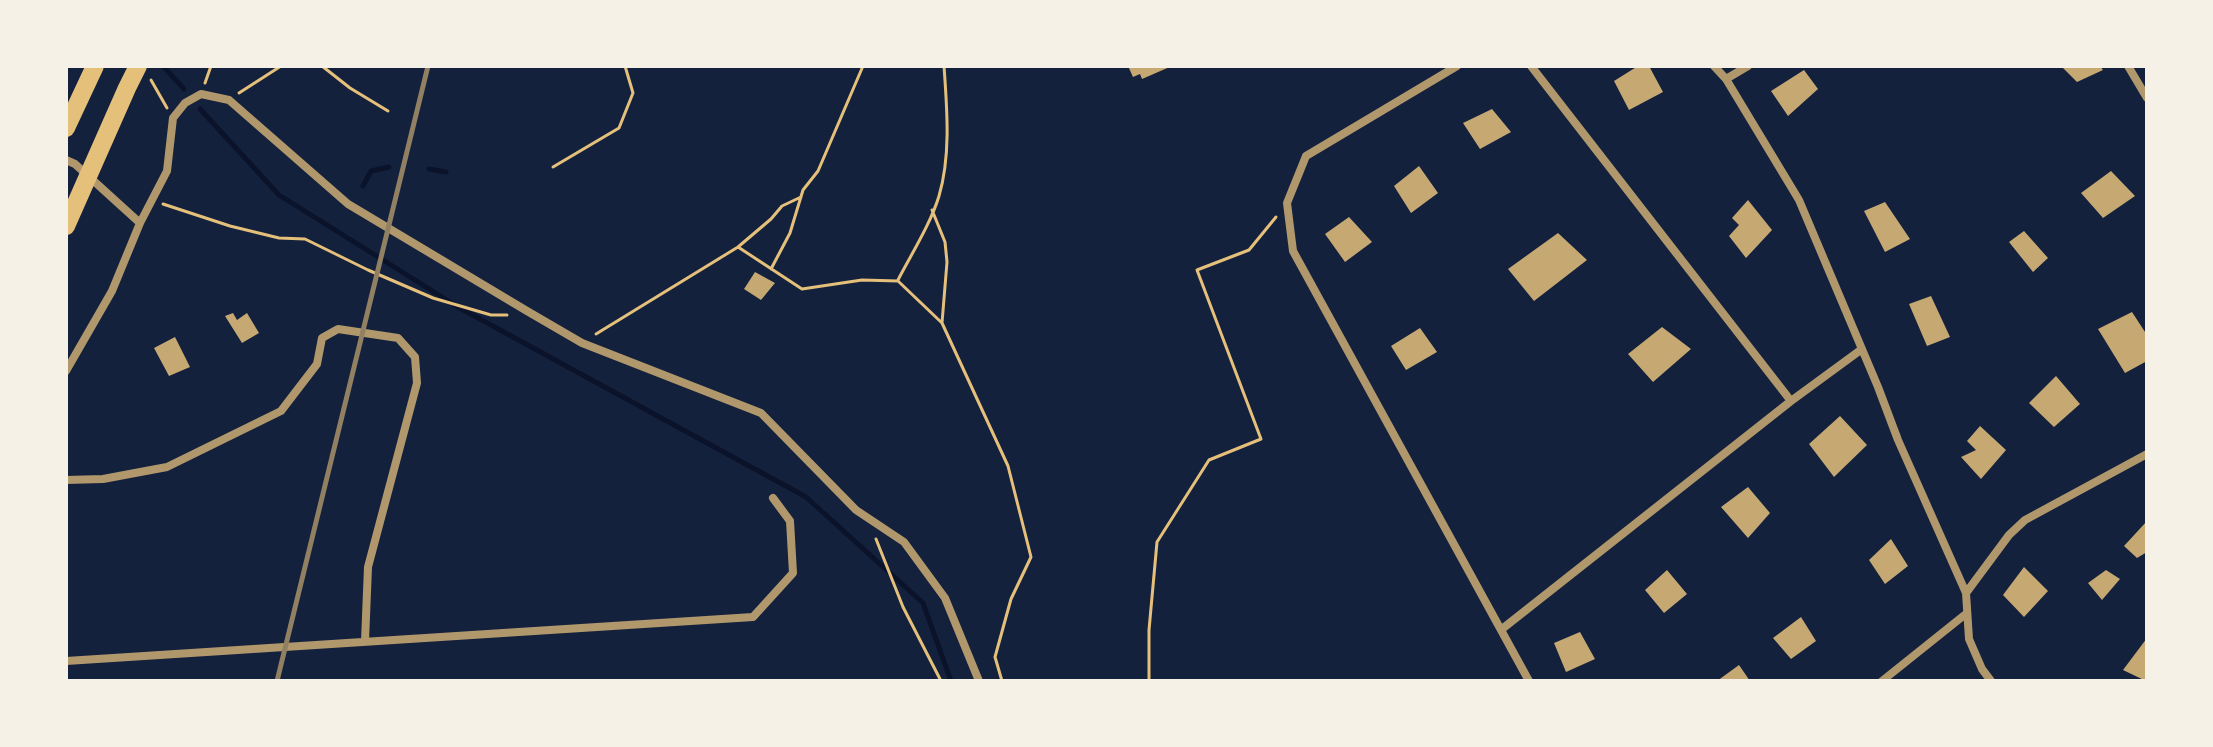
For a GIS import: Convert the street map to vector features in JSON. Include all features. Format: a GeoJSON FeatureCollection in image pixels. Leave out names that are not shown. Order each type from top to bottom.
{"type":"FeatureCollection","features":[{"type":"Feature","properties":{"kind":"highway"},"geometry":{"type":"LineString","coordinates":[[66,128],[95,66]]}},
{"type":"Feature","properties":{"kind":"highway"},"geometry":{"type":"LineString","coordinates":[[68,222],[145,72]]}},
{"type":"Feature","properties":{"kind":"street"},"geometry":{"type":"LineString","coordinates":[[1457,66],[1306,156],[1287,203],[1293,251],[1529,681]]}},
{"type":"Feature","properties":{"kind":"street"},"geometry":{"type":"LineString","coordinates":[[1531,66],[1791,401]]}},
{"type":"Feature","properties":{"kind":"street"},"geometry":{"type":"LineString","coordinates":[[1714,66],[1726,79],[1799,200],[1898,440],[1966,593],[1969,639],[1982,669],[1991,681]]}},
{"type":"Feature","properties":{"kind":"street"},"geometry":{"type":"LineString","coordinates":[[1726,79],[1748,66]]}},
{"type":"Feature","properties":{"kind":"street"},"geometry":{"type":"LineString","coordinates":[[2128,66],[2147,98]]}},
{"type":"Feature","properties":{"kind":"street"},"geometry":{"type":"LineString","coordinates":[[66,371],[112,291],[140,223],[167,171],[173,118],[185,103],[201,94],[229,100],[348,204],[532,314],[582,343],[761,413],[856,510],[904,542],[945,598],[979,681]]}},
{"type":"Feature","properties":{"kind":"street"},"geometry":{"type":"LineString","coordinates":[[66,160],[75,164],[140,223]]}},
{"type":"Feature","properties":{"kind":"street"},"geometry":{"type":"LineString","coordinates":[[66,480],[103,479],[167,467],[281,411],[317,364],[322,338],[338,329],[398,338],[415,357],[417,383],[368,567],[365,641]]}},
{"type":"Feature","properties":{"kind":"street"},"geometry":{"type":"LineString","coordinates":[[1502,629],[1791,401],[1862,349]]}},
{"type":"Feature","properties":{"kind":"street"},"geometry":{"type":"LineString","coordinates":[[1966,593],[2009,535],[2025,520],[2147,454]]}},
{"type":"Feature","properties":{"kind":"street"},"geometry":{"type":"LineString","coordinates":[[66,661],[753,617],[793,573],[790,521],[773,498]]}},
{"type":"Feature","properties":{"kind":"street"},"geometry":{"type":"LineString","coordinates":[[1882,681],[1967,613]]}},
{"type":"Feature","properties":{"kind":"path"},"geometry":{"type":"LineString","coordinates":[[201,94],[211,66]]}},
{"type":"Feature","properties":{"kind":"path"},"geometry":{"type":"LineString","coordinates":[[229,100],[281,66]]}},
{"type":"Feature","properties":{"kind":"path"},"geometry":{"type":"LineString","coordinates":[[322,66],[350,88],[388,111]]}},
{"type":"Feature","properties":{"kind":"path"},"geometry":{"type":"LineString","coordinates":[[553,167],[619,128],[633,93],[625,66]]}},
{"type":"Feature","properties":{"kind":"path"},"geometry":{"type":"LineString","coordinates":[[771,269],[790,233],[803,190],[818,171],[863,66]]}},
{"type":"Feature","properties":{"kind":"path"},"geometry":{"type":"LineString","coordinates":[[898,281],[938,198],[945,168],[947,113],[944,66]]}},
{"type":"Feature","properties":{"kind":"path"},"geometry":{"type":"LineString","coordinates":[[145,72],[173,118]]}},
{"type":"Feature","properties":{"kind":"path"},"geometry":{"type":"LineString","coordinates":[[582,343],[738,247],[782,206],[801,197]]}},
{"type":"Feature","properties":{"kind":"path"},"geometry":{"type":"LineString","coordinates":[[152,201],[230,226],[279,238],[305,239],[368,270],[443,301],[491,315],[532,314]]}},
{"type":"Feature","properties":{"kind":"path"},"geometry":{"type":"LineString","coordinates":[[1149,681],[1149,630],[1157,542],[1209,460],[1261,439],[1197,270],[1249,250],[1287,203]]}},
{"type":"Feature","properties":{"kind":"path"},"geometry":{"type":"LineString","coordinates":[[932,210],[946,252],[942,323]]}},
{"type":"Feature","properties":{"kind":"path"},"geometry":{"type":"LineString","coordinates":[[738,247],[802,289],[862,280],[898,281],[942,323],[1008,466],[1031,557],[1011,599],[995,657],[1002,681]]}},
{"type":"Feature","properties":{"kind":"path"},"geometry":{"type":"LineString","coordinates":[[867,517],[903,607],[941,681]]}},
{"type":"Feature","properties":{"kind":"building"},"geometry":{"type":"Polygon","coordinates":[[[1128,66],[1172,66],[1142,79],[1140,74],[1133,77],[1128,66]]]}},
{"type":"Feature","properties":{"kind":"building"},"geometry":{"type":"Polygon","coordinates":[[[1638,66],[1649,66],[1663,92],[1629,110],[1614,81],[1638,66]]]}},
{"type":"Feature","properties":{"kind":"building"},"geometry":{"type":"Polygon","coordinates":[[[2061,66],[2100,66],[2103,70],[2077,82],[2061,66]]]}},
{"type":"Feature","properties":{"kind":"building"},"geometry":{"type":"Polygon","coordinates":[[[1804,70],[1818,89],[1788,116],[1771,91],[1804,70]]]}},
{"type":"Feature","properties":{"kind":"building"},"geometry":{"type":"Polygon","coordinates":[[[1492,109],[1511,132],[1480,149],[1463,123],[1492,109]]]}},
{"type":"Feature","properties":{"kind":"building"},"geometry":{"type":"Polygon","coordinates":[[[1419,166],[1438,193],[1411,213],[1394,186],[1419,166]]]}},
{"type":"Feature","properties":{"kind":"building"},"geometry":{"type":"Polygon","coordinates":[[[2111,171],[2135,196],[2103,218],[2081,193],[2111,171]]]}},
{"type":"Feature","properties":{"kind":"building"},"geometry":{"type":"Polygon","coordinates":[[[1748,200],[1772,230],[1746,258],[1729,236],[1739,225],[1732,218],[1748,200]]]}},
{"type":"Feature","properties":{"kind":"building"},"geometry":{"type":"Polygon","coordinates":[[[1885,202],[1910,239],[1885,252],[1864,211],[1885,202]]]}},
{"type":"Feature","properties":{"kind":"building"},"geometry":{"type":"Polygon","coordinates":[[[1349,217],[1372,242],[1345,262],[1325,234],[1349,217]]]}},
{"type":"Feature","properties":{"kind":"building"},"geometry":{"type":"Polygon","coordinates":[[[2024,231],[2048,258],[2033,272],[2009,242],[2024,231]]]}},
{"type":"Feature","properties":{"kind":"building"},"geometry":{"type":"Polygon","coordinates":[[[1558,233],[1587,260],[1534,301],[1508,269],[1558,233]]]}},
{"type":"Feature","properties":{"kind":"building"},"geometry":{"type":"Polygon","coordinates":[[[755,272],[775,283],[761,300],[744,289],[755,272]]]}},
{"type":"Feature","properties":{"kind":"building"},"geometry":{"type":"Polygon","coordinates":[[[1931,296],[1950,337],[1927,346],[1909,304],[1931,296]]]}},
{"type":"Feature","properties":{"kind":"building"},"geometry":{"type":"Polygon","coordinates":[[[2132,312],[2147,335],[2147,361],[2125,373],[2098,329],[2132,312]]]}},
{"type":"Feature","properties":{"kind":"building"},"geometry":{"type":"Polygon","coordinates":[[[233,313],[237,320],[247,313],[259,333],[242,343],[225,316],[233,313]]]}},
{"type":"Feature","properties":{"kind":"building"},"geometry":{"type":"Polygon","coordinates":[[[1662,327],[1691,349],[1653,382],[1628,354],[1662,327]]]}},
{"type":"Feature","properties":{"kind":"building"},"geometry":{"type":"Polygon","coordinates":[[[1420,328],[1437,352],[1406,370],[1391,346],[1420,328]]]}},
{"type":"Feature","properties":{"kind":"building"},"geometry":{"type":"Polygon","coordinates":[[[175,337],[190,367],[169,376],[154,348],[175,337]]]}},
{"type":"Feature","properties":{"kind":"building"},"geometry":{"type":"Polygon","coordinates":[[[2056,376],[2080,404],[2054,427],[2029,403],[2056,376]]]}},
{"type":"Feature","properties":{"kind":"building"},"geometry":{"type":"Polygon","coordinates":[[[1840,416],[1867,445],[1834,477],[1809,444],[1840,416]]]}},
{"type":"Feature","properties":{"kind":"building"},"geometry":{"type":"Polygon","coordinates":[[[1980,426],[2006,450],[1981,479],[1961,457],[1976,450],[1967,441],[1980,426]]]}},
{"type":"Feature","properties":{"kind":"building"},"geometry":{"type":"Polygon","coordinates":[[[1748,487],[1770,513],[1748,538],[1721,507],[1748,487]]]}},
{"type":"Feature","properties":{"kind":"building"},"geometry":{"type":"Polygon","coordinates":[[[2147,521],[2147,552],[2137,558],[2124,546],[2147,521]]]}},
{"type":"Feature","properties":{"kind":"building"},"geometry":{"type":"Polygon","coordinates":[[[1891,539],[1908,566],[1885,584],[1869,560],[1891,539]]]}},
{"type":"Feature","properties":{"kind":"building"},"geometry":{"type":"Polygon","coordinates":[[[2024,567],[2048,591],[2024,617],[2003,595],[2024,567]]]}},
{"type":"Feature","properties":{"kind":"building"},"geometry":{"type":"Polygon","coordinates":[[[1667,570],[1687,594],[1664,613],[1645,590],[1667,570]]]}},
{"type":"Feature","properties":{"kind":"building"},"geometry":{"type":"Polygon","coordinates":[[[2106,570],[2120,579],[2102,600],[2088,583],[2106,570]]]}},
{"type":"Feature","properties":{"kind":"building"},"geometry":{"type":"Polygon","coordinates":[[[1801,617],[1816,641],[1791,659],[1773,638],[1801,617]]]}},
{"type":"Feature","properties":{"kind":"building"},"geometry":{"type":"Polygon","coordinates":[[[1580,632],[1595,659],[1566,672],[1554,643],[1580,632]]]}},
{"type":"Feature","properties":{"kind":"building"},"geometry":{"type":"Polygon","coordinates":[[[2147,638],[2147,681],[2146,681],[2123,670],[2147,638]]]}},
{"type":"Feature","properties":{"kind":"building"},"geometry":{"type":"Polygon","coordinates":[[[1739,665],[1750,681],[1717,681],[1739,665]]]}},
{"type":"Feature","properties":{"kind":"waterway"},"geometry":{"type":"LineString","coordinates":[[163,66],[184,89]]}},
{"type":"Feature","properties":{"kind":"waterway"},"geometry":{"type":"LineString","coordinates":[[200,109],[279,195],[458,307],[806,497],[923,603],[951,681]]}},
{"type":"Feature","properties":{"kind":"waterway"},"geometry":{"type":"LineString","coordinates":[[363,186],[371,171],[389,167]]}},
{"type":"Feature","properties":{"kind":"waterway"},"geometry":{"type":"LineString","coordinates":[[429,169],[446,172]]}},
{"type":"Feature","properties":{"kind":"railway"},"geometry":{"type":"LineString","coordinates":[[277,681],[428,66]]}}]}
